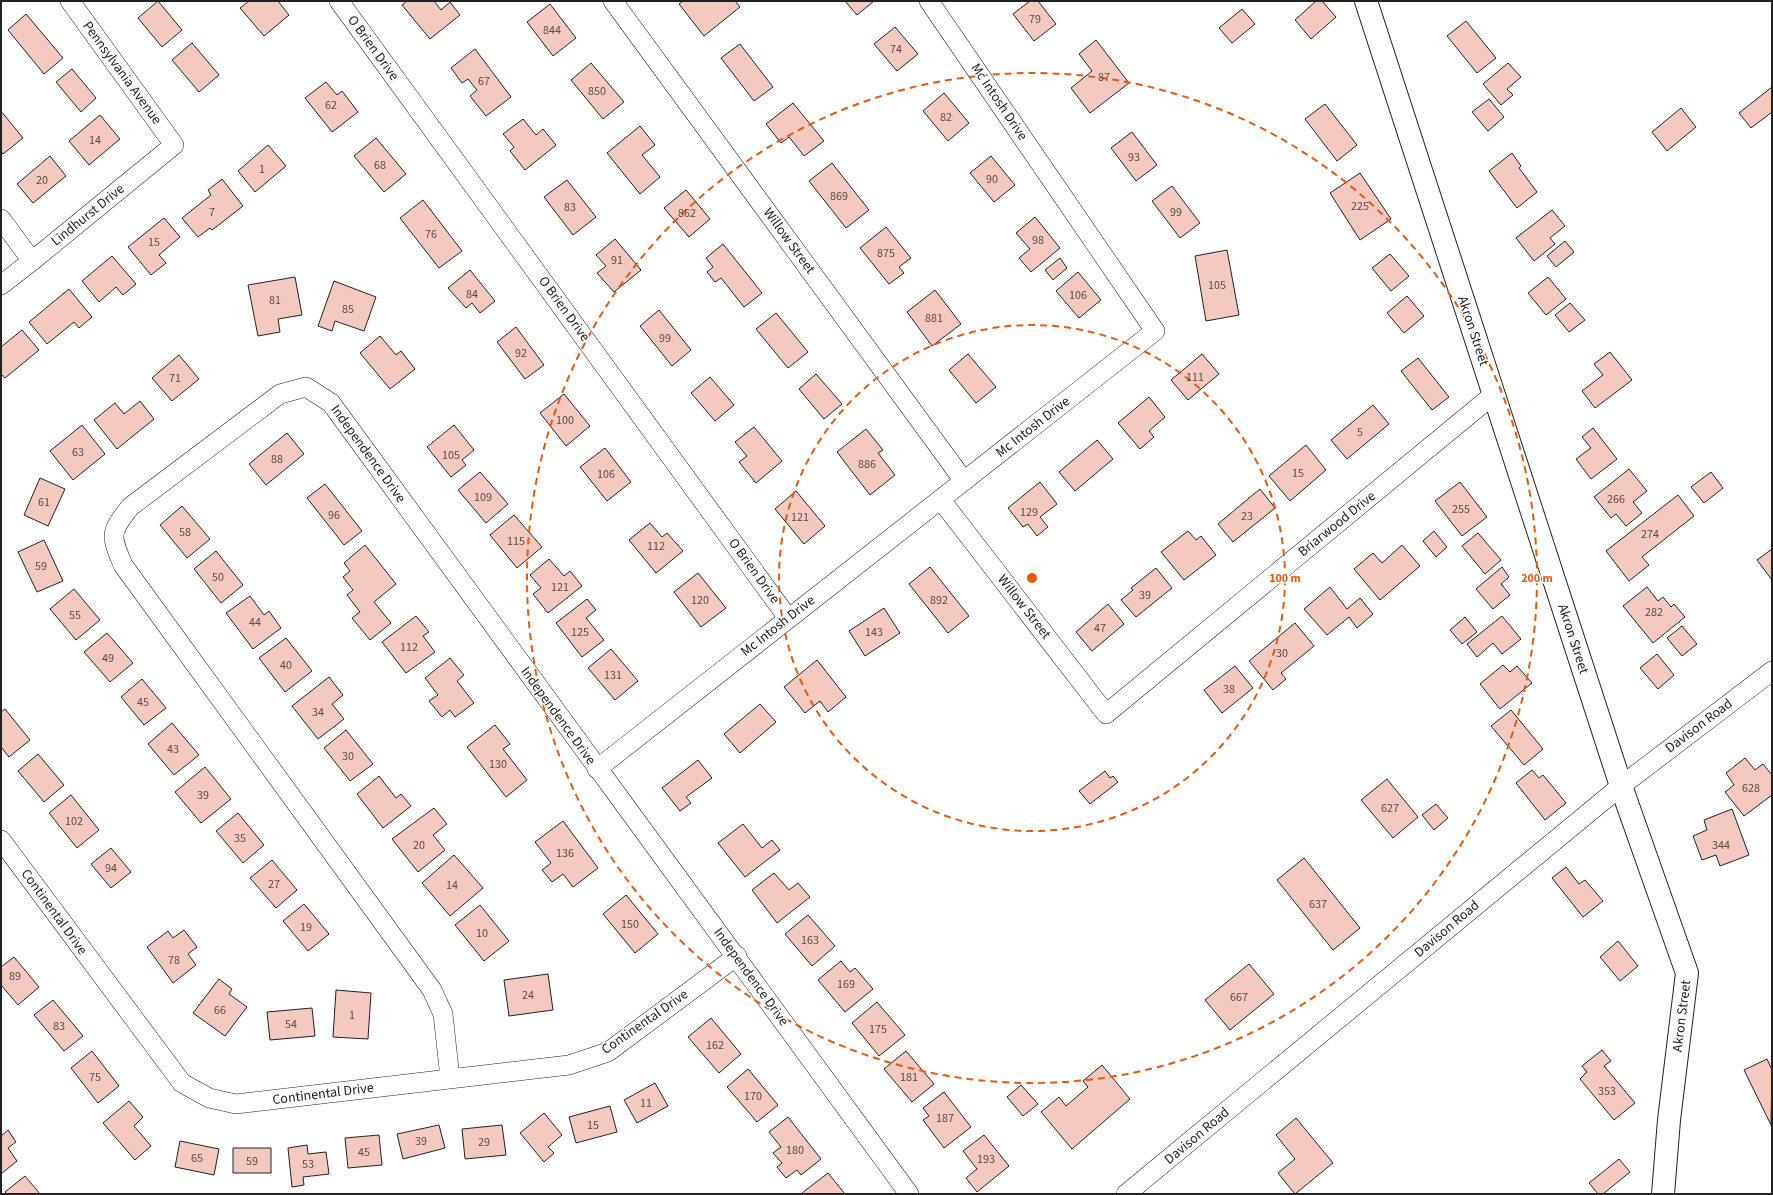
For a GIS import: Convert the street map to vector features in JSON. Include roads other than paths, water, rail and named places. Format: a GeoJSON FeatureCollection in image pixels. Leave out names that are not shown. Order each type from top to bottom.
{"type":"FeatureCollection","features":[{"type":"Feature","properties":{"kind":"main road","name":"Akron Street"},"geometry":{"type":"LineString","coordinates":[[1366,1],[1621,786],[1687,973],[1669,1120],[1663,1194]]}},
{"type":"Feature","properties":{"kind":"street","name":"Pennsylvania Avenue"},"geometry":{"type":"LineString","coordinates":[[70,1],[174,145]]}},
{"type":"Feature","properties":{"kind":"street","name":"O Brien Drive"},"geometry":{"type":"LineString","coordinates":[[339,1],[788,618]]}},
{"type":"Feature","properties":{"kind":"street","name":"Willow Street"},"geometry":{"type":"LineString","coordinates":[[613,1],[964,481]]}},
{"type":"Feature","properties":{"kind":"street","name":"Mc Intosh Drive"},"geometry":{"type":"LineString","coordinates":[[596,769],[1155,332],[929,1]]}},
{"type":"Feature","properties":{"kind":"street","name":"Lindhurst Drive"},"geometry":{"type":"LineString","coordinates":[[1,285],[174,145]]}},
{"type":"Feature","properties":{"kind":"street"},"geometry":{"type":"LineString","coordinates":[[1,219],[32,261]]}},
{"type":"Feature","properties":{"kind":"street","name":"Independence Drive"},"geometry":{"type":"LineString","coordinates":[[450,1078],[443,1014],[432,990],[123,565],[114,544],[115,527],[130,506],[280,394],[306,387],[331,403],[596,769],[737,956],[909,1194]]}},
{"type":"Feature","properties":{"kind":"street","name":"Briarwood Drive"},"geometry":{"type":"LineString","coordinates":[[1106,714],[1493,395]]}},
{"type":"Feature","properties":{"kind":"street","name":"Willow Street"},"geometry":{"type":"LineString","coordinates":[[941,500],[1106,714]]}},
{"type":"Feature","properties":{"kind":"street","name":"Davison Road"},"geometry":{"type":"LineString","coordinates":[[1126,1194],[1621,786],[1772,671]]}},
{"type":"Feature","properties":{"kind":"street","name":"Continental Drive"},"geometry":{"type":"LineString","coordinates":[[1,840],[182,1083],[209,1098],[236,1104],[569,1065],[608,1052],[737,956]]}}]}
